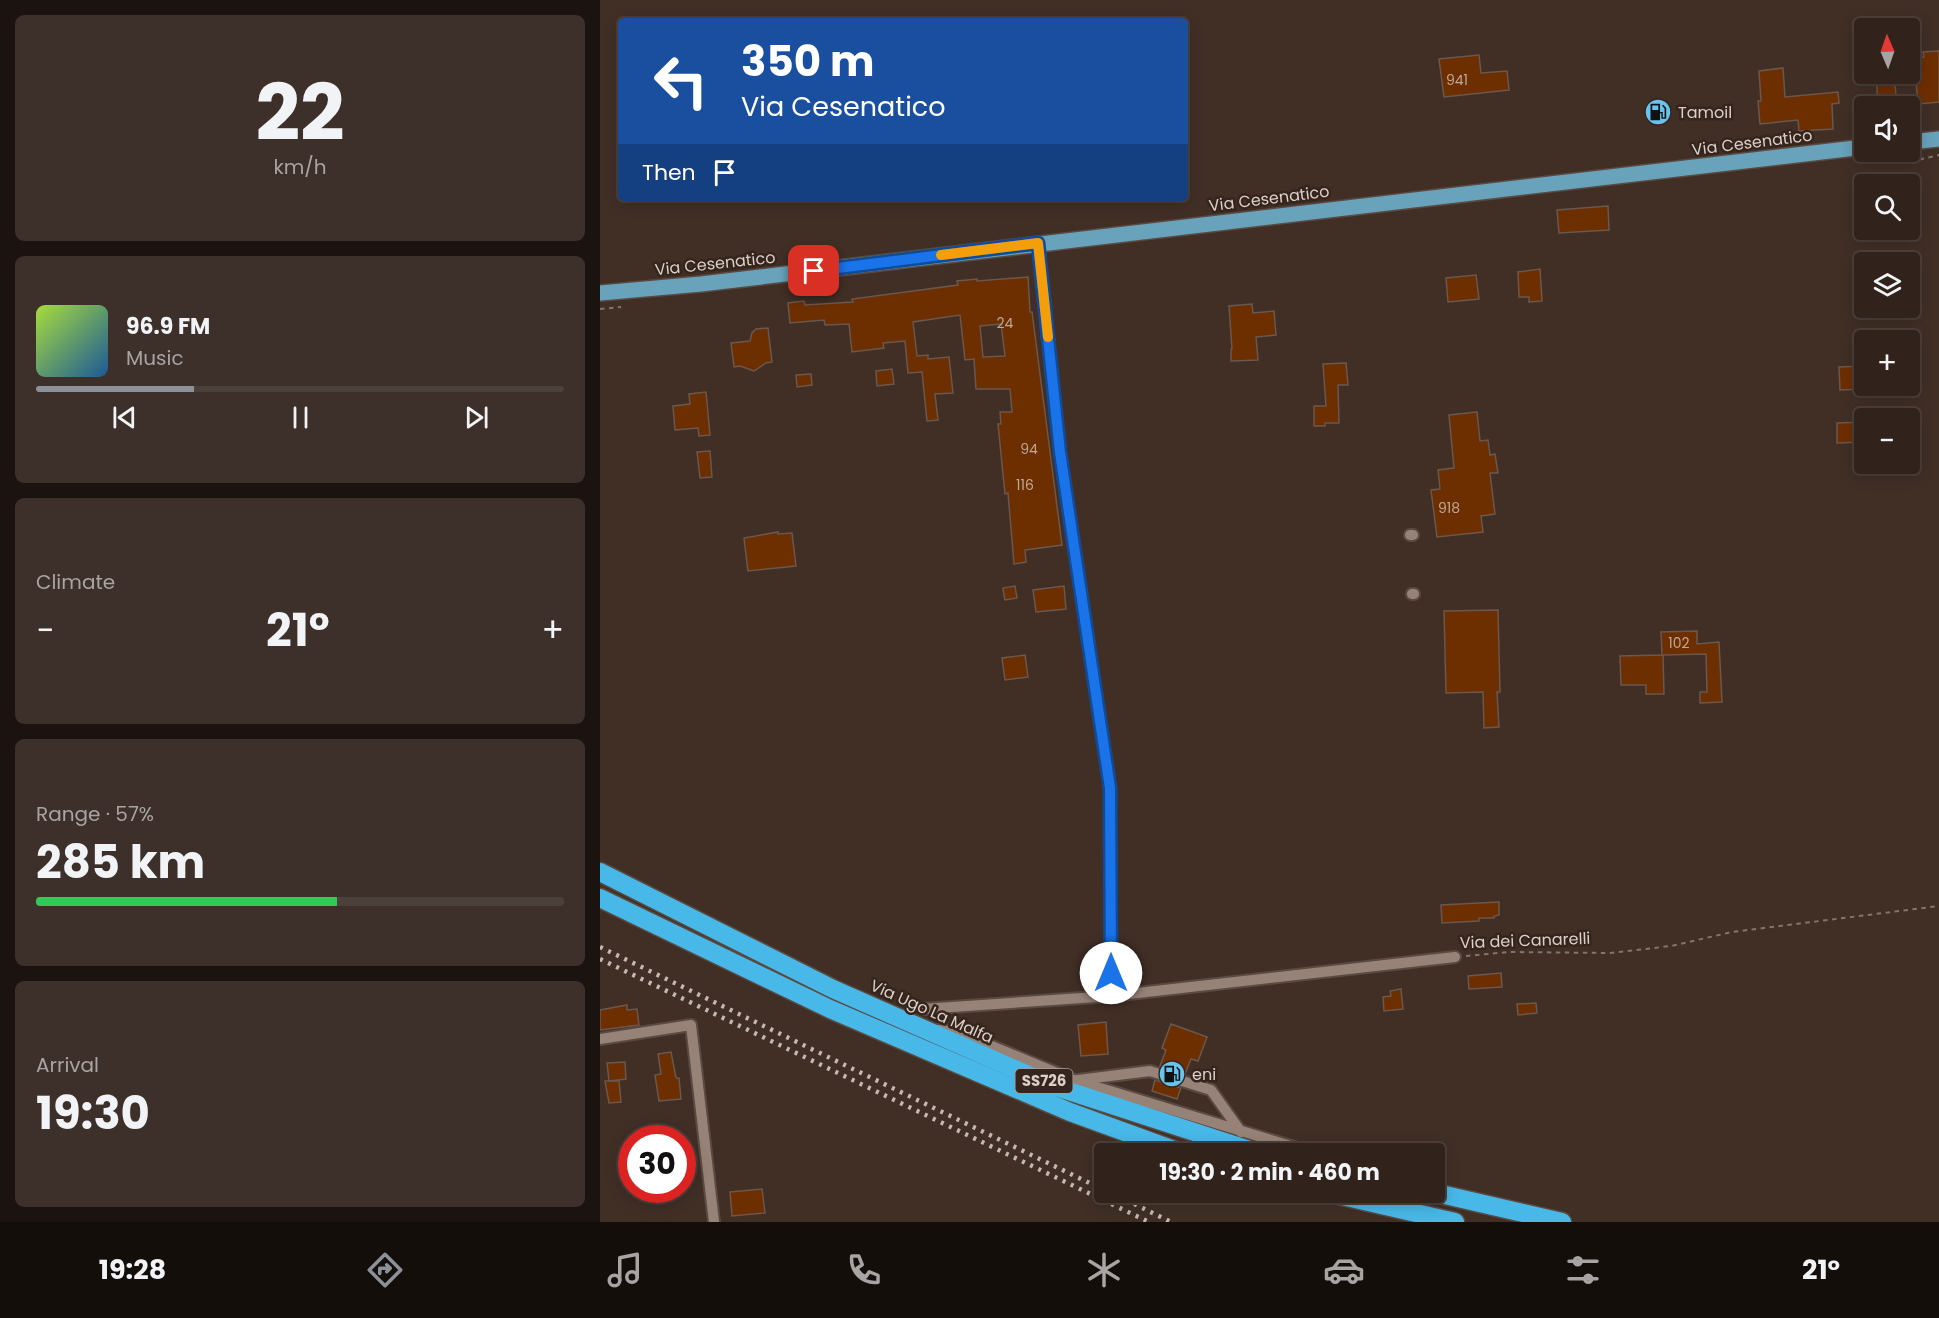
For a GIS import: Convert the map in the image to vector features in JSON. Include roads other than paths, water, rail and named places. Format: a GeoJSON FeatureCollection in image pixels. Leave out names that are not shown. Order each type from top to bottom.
{"type":"FeatureCollection","features":[{"type":"Feature","properties":{"kind":"highway","name":"Via Ugo La Malfa"},"geometry":{"type":"LineString","coordinates":[[600,872],[833,989],[1053,1086],[1228,1143]]}},
{"type":"Feature","properties":{"kind":"highway","name":"SS726"},"geometry":{"type":"LineString","coordinates":[[600,898],[830,1009],[1070,1112],[1155,1143]]}},
{"type":"Feature","properties":{"kind":"highway"},"geometry":{"type":"LineString","coordinates":[[1445,1195],[1562,1222]]}},
{"type":"Feature","properties":{"kind":"highway"},"geometry":{"type":"LineString","coordinates":[[1373,1203],[1455,1222]]}},
{"type":"Feature","properties":{"kind":"main road"},"geometry":{"type":"LineString","coordinates":[[1920,141],[1939,139]]}},
{"type":"Feature","properties":{"kind":"main road","name":"Via Cesenatico"},"geometry":{"type":"LineString","coordinates":[[602,293],[701,284],[1854,148]]}},
{"type":"Feature","properties":{"kind":"street"},"geometry":{"type":"LineString","coordinates":[[1038,243],[1060,452],[1110,788],[1111,996]]}},
{"type":"Feature","properties":{"kind":"street","name":"Via dei Canarelli"},"geometry":{"type":"LineString","coordinates":[[923,1008],[1111,996],[1455,957]]}},
{"type":"Feature","properties":{"kind":"street"},"geometry":{"type":"LineString","coordinates":[[600,1039],[691,1025],[714,1222]]}},
{"type":"Feature","properties":{"kind":"street"},"geometry":{"type":"LineString","coordinates":[[923,1029],[958,1032],[1074,1080],[1279,1143]]}},
{"type":"Feature","properties":{"kind":"street"},"geometry":{"type":"LineString","coordinates":[[1074,1080],[1150,1071],[1211,1090],[1241,1132]]}},
{"type":"Feature","properties":{"kind":"railway"},"geometry":{"type":"LineString","coordinates":[[600,947],[1094,1185]]}},
{"type":"Feature","properties":{"kind":"railway"},"geometry":{"type":"LineString","coordinates":[[600,959],[1149,1222]]}},
{"type":"Feature","properties":{"kind":"railway"},"geometry":{"type":"LineString","coordinates":[[1132,1203],[1171,1222]]}},
{"type":"Feature","properties":{"kind":"place","name":"Tamoil"},"geometry":{"type":"Point","coordinates":[1658,112]}},
{"type":"Feature","properties":{"kind":"place","name":"eni"},"geometry":{"type":"Point","coordinates":[1172,1074]}}]}
